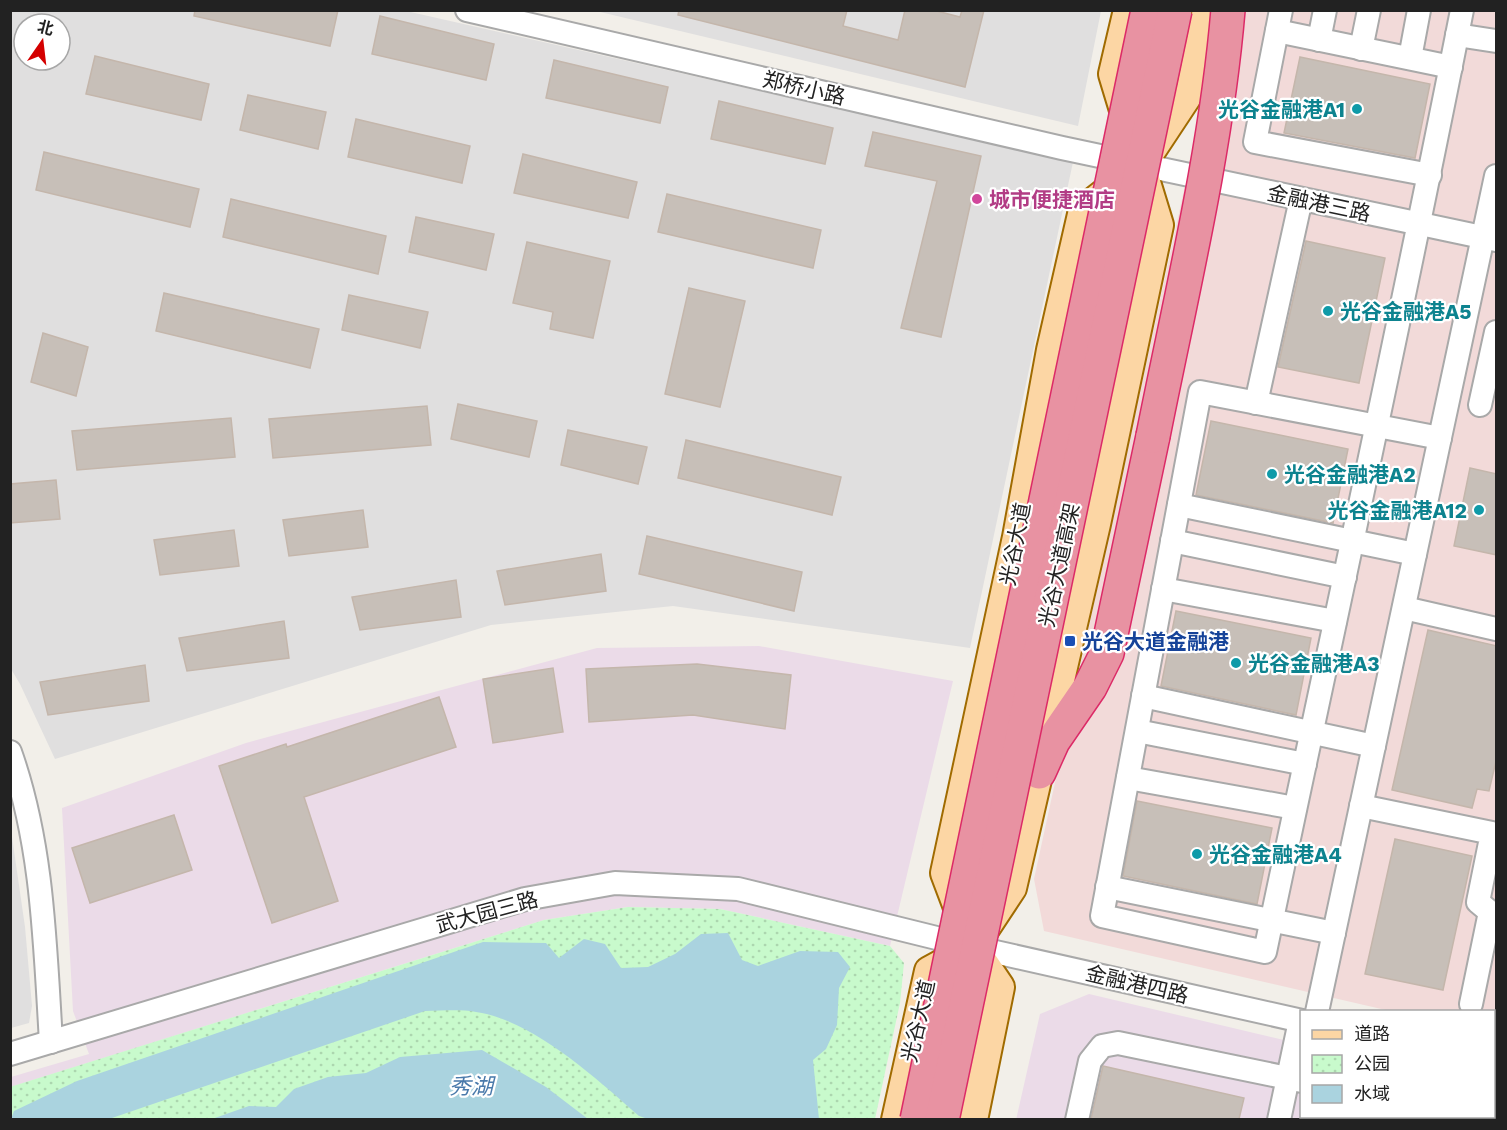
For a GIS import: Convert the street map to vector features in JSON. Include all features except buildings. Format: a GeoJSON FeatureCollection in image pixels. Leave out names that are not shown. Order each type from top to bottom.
{"type":"FeatureCollection","features":[{"type":"Feature","properties":{"kind":"highway","name":"光谷大道高架"},"geometry":{"type":"LineString","coordinates":[[917,1119],[1148,10]]}},
{"type":"Feature","properties":{"kind":"highway","name":"光谷大道高架"},"geometry":{"type":"LineString","coordinates":[[942,1119],[1175,10]]}},
{"type":"Feature","properties":{"kind":"highway"},"geometry":{"type":"LineString","coordinates":[[1039,772],[1053,741],[1090,687],[1107,653],[1153,436],[1199,200],[1224,55],[1228,10]]}},
{"type":"Feature","properties":{"kind":"main road","name":"光谷大道"},"geometry":{"type":"LineString","coordinates":[[896,1119],[929,971],[973,947],[1012,888],[1096,524],[1159,225],[1113,74],[1128,10]]}},
{"type":"Feature","properties":{"kind":"main road","name":"光谷大道"},"geometry":{"type":"LineString","coordinates":[[973,1119],[1000,987],[973,947],[945,873],[1017,537],[1051,350],[1083,210],[1141,166],[1190,92],[1207,10]]}},
{"type":"Feature","properties":{"kind":"street","name":"郑桥小路"},"geometry":{"type":"LineString","coordinates":[[467,10],[1141,166]]}},
{"type":"Feature","properties":{"kind":"street"},"geometry":{"type":"LineString","coordinates":[[1319,40],[1325,10]]}},
{"type":"Feature","properties":{"kind":"street"},"geometry":{"type":"LineString","coordinates":[[1361,49],[1369,10]]}},
{"type":"Feature","properties":{"kind":"street"},"geometry":{"type":"LineString","coordinates":[[1410,58],[1419,10]]}},
{"type":"Feature","properties":{"kind":"street"},"geometry":{"type":"LineString","coordinates":[[1440,438],[1377,427],[1200,392],[1102,916],[1265,952],[1295,807],[1305,764],[1311,732],[1353,540],[1377,427],[1420,224],[1462,10]]}},
{"type":"Feature","properties":{"kind":"street"},"geometry":{"type":"LineString","coordinates":[[1430,175],[1255,142],[1279,21],[1319,40],[1451,67]]}},
{"type":"Feature","properties":{"kind":"street"},"geometry":{"type":"LineString","coordinates":[[1457,34],[1497,41]]}},
{"type":"Feature","properties":{"kind":"street","name":"金融港三路"},"geometry":{"type":"LineString","coordinates":[[1141,166],[1490,239]]}},
{"type":"Feature","properties":{"kind":"street"},"geometry":{"type":"LineString","coordinates":[[1309,1010],[1334,933],[1440,438],[1490,239],[1497,176]]}},
{"type":"Feature","properties":{"kind":"street"},"geometry":{"type":"LineString","coordinates":[[1256,403],[1301,199]]}},
{"type":"Feature","properties":{"kind":"street"},"geometry":{"type":"LineString","coordinates":[[1449,399],[1488,407],[1497,332]]}},
{"type":"Feature","properties":{"kind":"street"},"geometry":{"type":"LineString","coordinates":[[1179,505],[1415,554]]}},
{"type":"Feature","properties":{"kind":"street"},"geometry":{"type":"LineString","coordinates":[[1172,541],[1345,577]]}},
{"type":"Feature","properties":{"kind":"street"},"geometry":{"type":"LineString","coordinates":[[1163,589],[1335,621]]}},
{"type":"Feature","properties":{"kind":"street"},"geometry":{"type":"LineString","coordinates":[[1404,608],[1497,629]]}},
{"type":"Feature","properties":{"kind":"street"},"geometry":{"type":"LineString","coordinates":[[1143,696],[1374,746]]}},
{"type":"Feature","properties":{"kind":"street"},"geometry":{"type":"LineString","coordinates":[[1137,731],[1305,764]]}},
{"type":"Feature","properties":{"kind":"street"},"geometry":{"type":"LineString","coordinates":[[10,752],[25,794],[35,845],[51,1042]]}},
{"type":"Feature","properties":{"kind":"street"},"geometry":{"type":"LineString","coordinates":[[1128,778],[1295,807]]}},
{"type":"Feature","properties":{"kind":"street"},"geometry":{"type":"LineString","coordinates":[[1361,806],[1492,833],[1490,871],[1478,902],[1493,913],[1471,1004]]}},
{"type":"Feature","properties":{"kind":"street","name":"武大园三路"},"geometry":{"type":"LineString","coordinates":[[10,1054],[525,899],[615,883],[738,889],[973,947]]}},
{"type":"Feature","properties":{"kind":"street"},"geometry":{"type":"LineString","coordinates":[[1107,887],[1334,933]]}},
{"type":"Feature","properties":{"kind":"street","name":"金融港四路"},"geometry":{"type":"LineString","coordinates":[[973,947],[1300,1017]]}},
{"type":"Feature","properties":{"kind":"street"},"geometry":{"type":"LineString","coordinates":[[1077,1119],[1090,1061],[1102,1046],[1118,1043],[1295,1080]]}},
{"type":"Feature","properties":{"kind":"street"},"geometry":{"type":"LineString","coordinates":[[1279,1119],[1295,1080],[1300,1052]]}},
{"type":"Feature","properties":{"kind":"shaded area"},"geometry":{"type":"Polygon","coordinates":[[[11,11],[406,11],[1073,162],[970,648],[673,606],[491,625],[55,759],[11,669],[11,11]]]}},
{"type":"Feature","properties":{"kind":"shaded area"},"geometry":{"type":"Polygon","coordinates":[[[596,11],[1101,11],[1078,126],[596,11]]]}},
{"type":"Feature","properties":{"kind":"shaded area"},"geometry":{"type":"Polygon","coordinates":[[[1223,11],[1496,11],[1496,1036],[1495,1010],[1386,1010],[1044,931],[1034,879],[1223,11]]]}},
{"type":"Feature","properties":{"kind":"shaded area"},"geometry":{"type":"Polygon","coordinates":[[[759,646],[953,681],[890,946],[720,909],[628,907],[544,920],[11,1087],[11,1077],[89,1054],[73,1011],[62,808],[246,743],[597,648],[759,646]]]}},
{"type":"Feature","properties":{"kind":"shaded area"},"geometry":{"type":"Polygon","coordinates":[[[11,830],[25,927],[32,1006],[29,1023],[11,1028],[11,830]]]}},
{"type":"Feature","properties":{"kind":"shaded area"},"geometry":{"type":"Polygon","coordinates":[[[1089,994],[1300,1044],[1300,1118],[1495,1118],[1495,1090],[1496,1119],[1016,1120],[1040,1014],[1089,994]]]}},
{"type":"Feature","properties":{"kind":"green space"},"geometry":{"type":"Polygon","coordinates":[[[628,907],[720,909],[890,946],[904,963],[900,1003],[875,1119],[11,1120],[10,1087],[544,920],[628,907]]]}},
{"type":"Feature","properties":{"kind":"water"},"geometry":{"type":"Polygon","coordinates":[[[728,933],[742,960],[758,966],[800,951],[838,952],[850,967],[839,988],[837,1025],[826,1049],[813,1060],[819,1119],[648,1119],[639,1116],[563,1053],[520,1026],[498,1017],[457,1010],[425,1011],[109,1119],[11,1119],[14,1111],[77,1081],[483,942],[546,943],[559,958],[584,939],[605,944],[621,968],[648,967],[675,954],[701,934],[728,933]]]}},
{"type":"Feature","properties":{"kind":"water","name":"秀湖"},"geometry":{"type":"Polygon","coordinates":[[[482,1050],[546,1087],[588,1119],[212,1119],[249,1106],[276,1107],[294,1089],[328,1077],[366,1073],[400,1057],[482,1050]]]}},
{"type":"Feature","properties":{"kind":"place","name":"光谷金融港A1"},"geometry":{"type":"Point","coordinates":[1357,109]}},
{"type":"Feature","properties":{"kind":"place","name":"城市便捷酒店"},"geometry":{"type":"Point","coordinates":[977,199]}},
{"type":"Feature","properties":{"kind":"place","name":"光谷金融港A5"},"geometry":{"type":"Point","coordinates":[1328,311]}},
{"type":"Feature","properties":{"kind":"place","name":"光谷金融港A2"},"geometry":{"type":"Point","coordinates":[1272,474]}},
{"type":"Feature","properties":{"kind":"place","name":"光谷金融港A12"},"geometry":{"type":"Point","coordinates":[1479,510]}},
{"type":"Feature","properties":{"kind":"place","name":"光谷大道金融港"},"geometry":{"type":"Point","coordinates":[1070,641]}},
{"type":"Feature","properties":{"kind":"place","name":"光谷金融港A3"},"geometry":{"type":"Point","coordinates":[1236,663]}},
{"type":"Feature","properties":{"kind":"place","name":"光谷金融港A4"},"geometry":{"type":"Point","coordinates":[1197,854]}}]}
